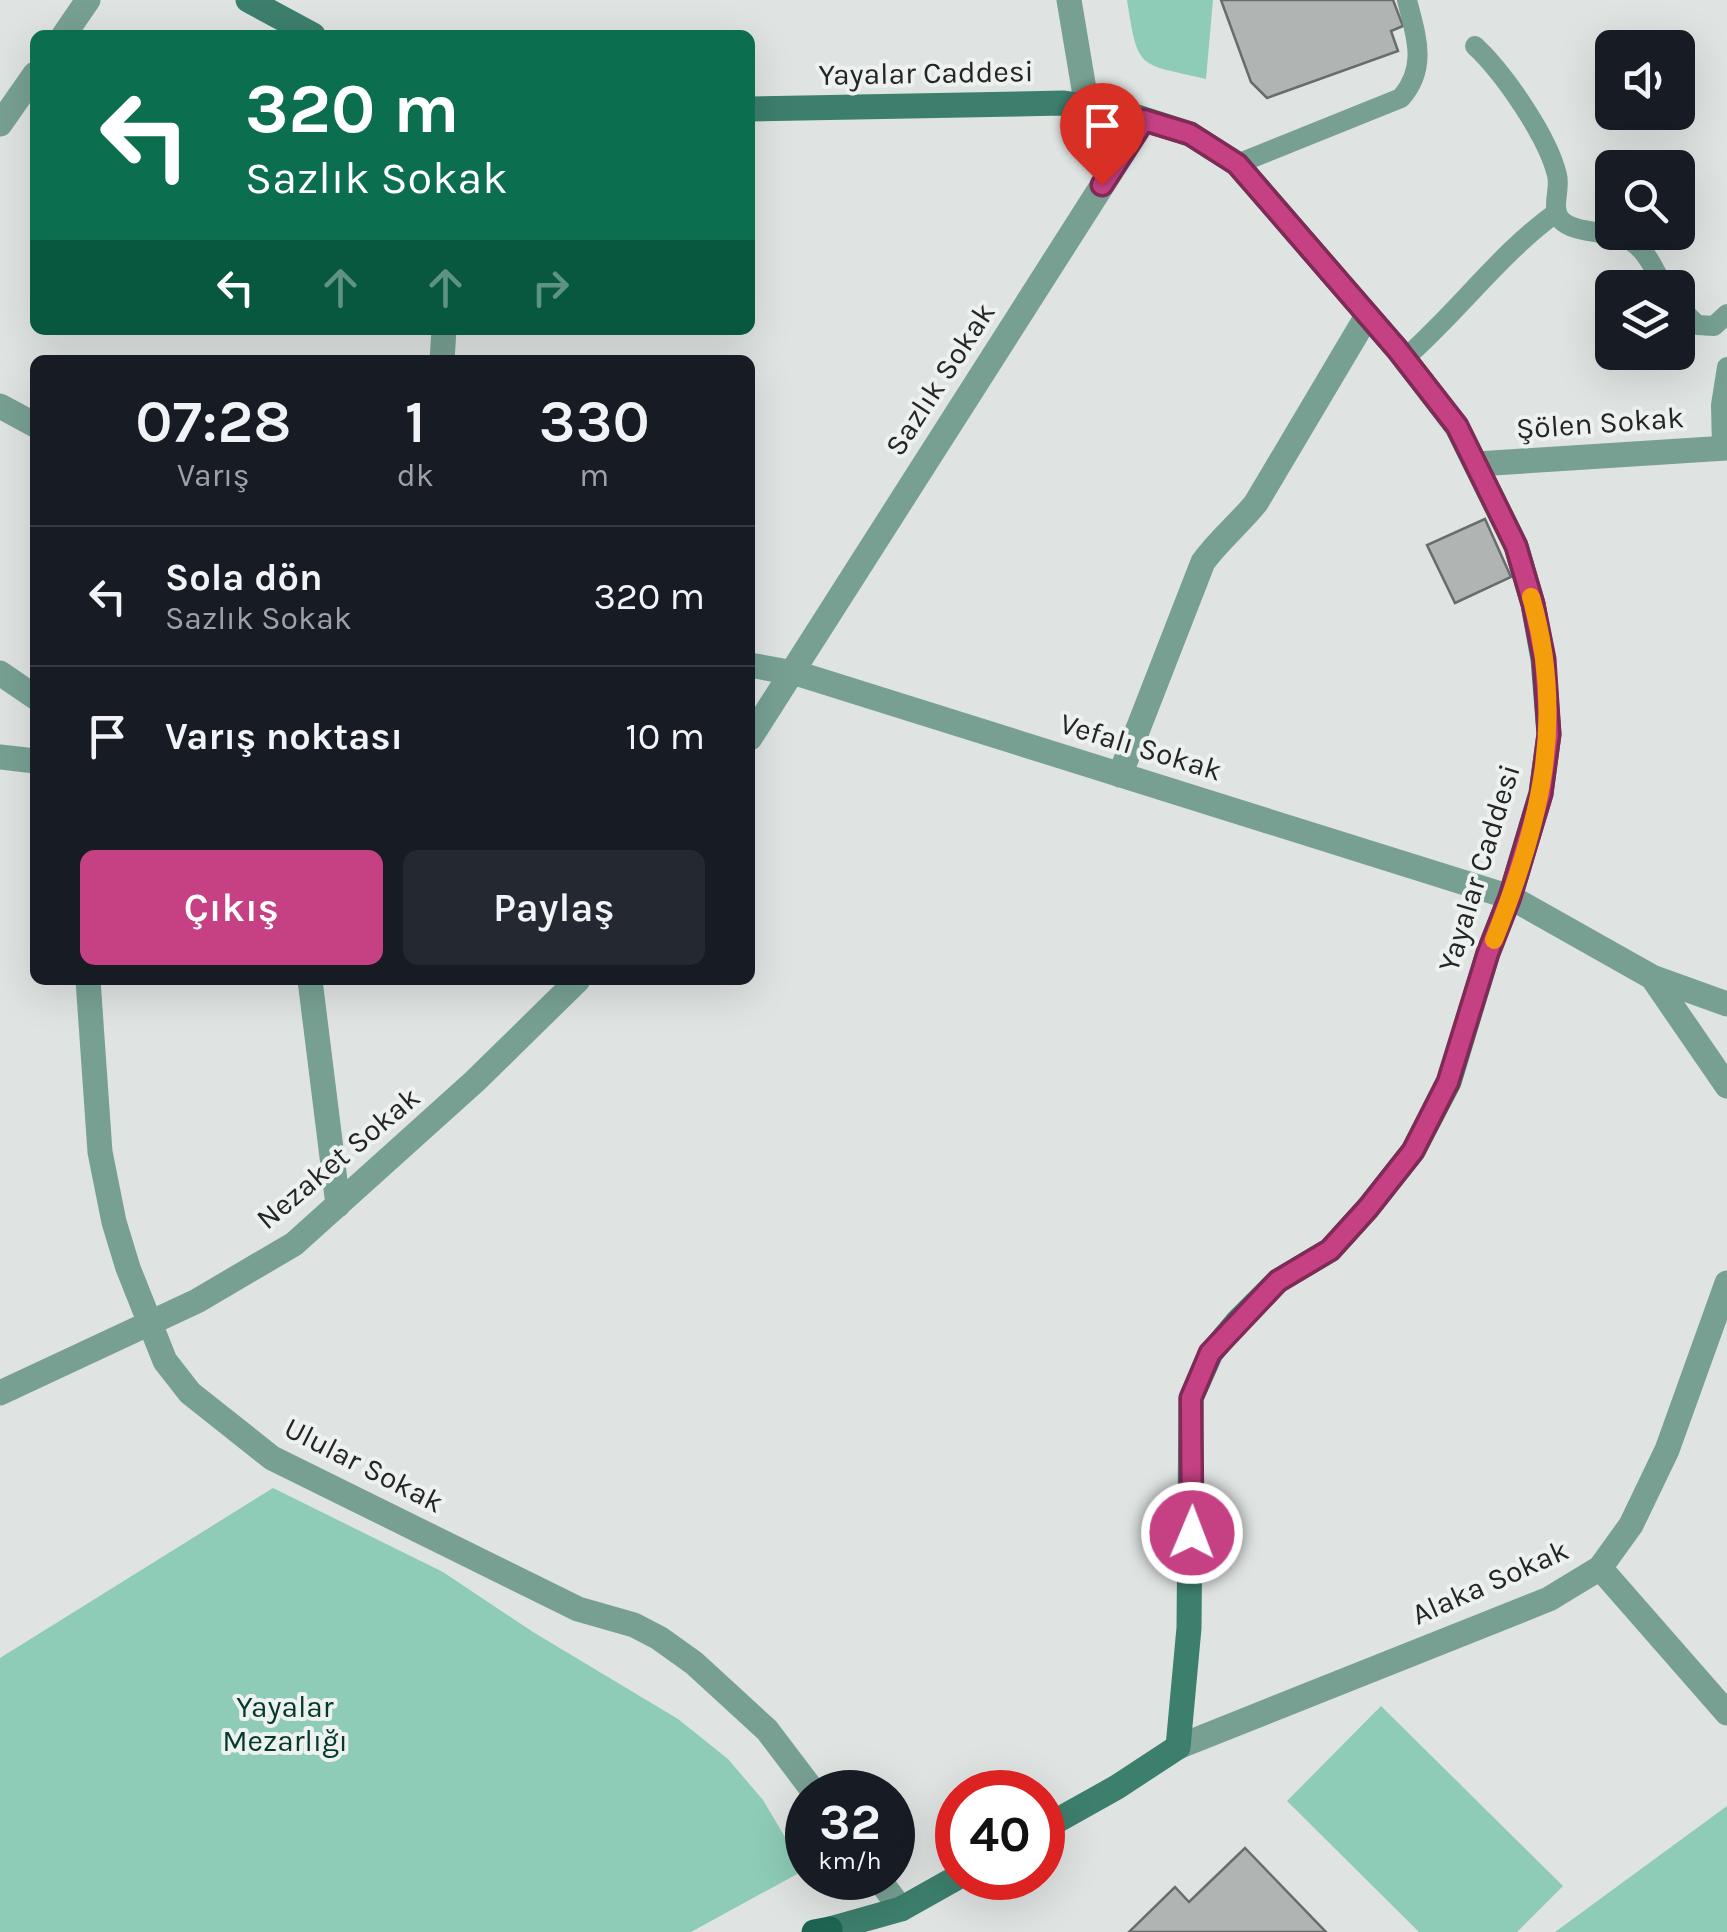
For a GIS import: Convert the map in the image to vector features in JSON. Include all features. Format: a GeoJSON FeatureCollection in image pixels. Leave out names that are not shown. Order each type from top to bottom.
{"type":"FeatureCollection","features":[{"type":"Feature","properties":{"kind":"street"},"geometry":{"type":"LineString","coordinates":[[67,30],[88,0]]}},
{"type":"Feature","properties":{"kind":"street"},"geometry":{"type":"LineString","coordinates":[[248,0],[304,30]]}},
{"type":"Feature","properties":{"kind":"street"},"geometry":{"type":"LineString","coordinates":[[1069,0],[1087,107]]}},
{"type":"Feature","properties":{"kind":"street"},"geometry":{"type":"LineString","coordinates":[[0,124],[30,81]]}},
{"type":"Feature","properties":{"kind":"street","name":"Yayalar Caddesi"},"geometry":{"type":"LineString","coordinates":[[755,110],[1011,102],[1087,107],[1190,134],[1237,164],[1457,426],[1516,546],[1533,604],[1544,659],[1549,734],[1541,794],[1448,1082],[1413,1151],[1368,1208],[1330,1250],[1278,1281],[1238,1321],[1210,1353],[1191,1398],[1189,1628],[1178,1747]]}},
{"type":"Feature","properties":{"kind":"street","name":"Sazlık Sokak"},"geometry":{"type":"LineString","coordinates":[[790,673],[1144,120]]}},
{"type":"Feature","properties":{"kind":"street"},"geometry":{"type":"LineString","coordinates":[[1120,775],[1203,562],[1256,503],[1367,316]]}},
{"type":"Feature","properties":{"kind":"street"},"geometry":{"type":"LineString","coordinates":[[0,406],[30,422]]}},
{"type":"Feature","properties":{"kind":"street","name":"Şölen Sokak"},"geometry":{"type":"LineString","coordinates":[[1477,464],[1725,448]]}},
{"type":"Feature","properties":{"kind":"street","name":"Vefalı Sokak"},"geometry":{"type":"LineString","coordinates":[[755,666],[790,673],[1510,897],[1652,977],[1727,1004]]}},
{"type":"Feature","properties":{"kind":"street"},"geometry":{"type":"LineString","coordinates":[[0,673],[30,694]]}},
{"type":"Feature","properties":{"kind":"street"},"geometry":{"type":"LineString","coordinates":[[755,730],[790,673]]}},
{"type":"Feature","properties":{"kind":"street"},"geometry":{"type":"LineString","coordinates":[[0,757],[30,760]]}},
{"type":"Feature","properties":{"kind":"street"},"geometry":{"type":"LineString","coordinates":[[1652,977],[1727,1086]]}},
{"type":"Feature","properties":{"kind":"street","name":"Ulular Sokak"},"geometry":{"type":"LineString","coordinates":[[88,985],[100,1152],[114,1222],[165,1361],[190,1393],[272,1458],[578,1609],[634,1625],[659,1638],[706,1673],[767,1730],[797,1770]]}},
{"type":"Feature","properties":{"kind":"street"},"geometry":{"type":"LineString","coordinates":[[311,985],[338,1205]]}},
{"type":"Feature","properties":{"kind":"street","name":"Nezaket Sokak"},"geometry":{"type":"LineString","coordinates":[[0,1394],[197,1301],[294,1244],[475,1082],[573,985]]}},
{"type":"Feature","properties":{"kind":"street","name":"Alaka Sokak"},"geometry":{"type":"LineString","coordinates":[[1178,1747],[1549,1599],[1600,1568],[1631,1525],[1667,1450],[1726,1287]]}},
{"type":"Feature","properties":{"kind":"street"},"geometry":{"type":"LineString","coordinates":[[1600,1568],[1727,1713]]}},
{"type":"Feature","properties":{"kind":"street"},"geometry":{"type":"LineString","coordinates":[[1065,1816],[1178,1747]]}},
{"type":"Feature","properties":{"kind":"street"},"geometry":{"type":"LineString","coordinates":[[826,1931],[901,1909],[935,1890]]}},
{"type":"Feature","properties":{"kind":"street"},"geometry":{"type":"LineString","coordinates":[[894,1900],[901,1909]]}},
{"type":"Feature","properties":{"kind":"lane"},"geometry":{"type":"LineString","coordinates":[[1237,164],[1401,98],[1411,86],[1419,60],[1407,0]]}},
{"type":"Feature","properties":{"kind":"lane"},"geometry":{"type":"LineString","coordinates":[[1475,46],[1512,88],[1552,163],[1558,184],[1556,212],[1566,224],[1633,242],[1654,270]]}},
{"type":"Feature","properties":{"kind":"lane"},"geometry":{"type":"LineString","coordinates":[[1404,359],[1434,334],[1524,238],[1556,212]]}},
{"type":"Feature","properties":{"kind":"lane"},"geometry":{"type":"LineString","coordinates":[[1695,323],[1714,326],[1727,314]]}},
{"type":"Feature","properties":{"kind":"lane"},"geometry":{"type":"LineString","coordinates":[[1725,448],[1721,405],[1727,367]]}},
{"type":"Feature","properties":{"kind":"green space"},"geometry":{"type":"Polygon","coordinates":[[[1127,0],[1213,0],[1206,79],[1154,66],[1145,60],[1134,40],[1127,0]]]}},
{"type":"Feature","properties":{"kind":"green space","name":"Yayalar Mezarlığı"},"geometry":{"type":"Polygon","coordinates":[[[273,1488],[443,1572],[533,1632],[678,1719],[728,1759],[763,1800],[785,1837],[785,1881],[691,1932],[0,1932],[0,1658],[273,1488]]]}},
{"type":"Feature","properties":{"kind":"green space"},"geometry":{"type":"Polygon","coordinates":[[[1381,1706],[1563,1886],[1517,1932],[1419,1932],[1287,1801],[1381,1706]]]}},
{"type":"Feature","properties":{"kind":"green space"},"geometry":{"type":"Polygon","coordinates":[[[1727,1806],[1727,1932],[1555,1932],[1727,1806]]]}},
{"type":"Feature","properties":{"kind":"building"},"geometry":{"type":"Polygon","coordinates":[[[1221,0],[1393,0],[1403,26],[1391,31],[1398,51],[1267,98],[1251,82],[1221,0]]]}},
{"type":"Feature","properties":{"kind":"building"},"geometry":{"type":"Polygon","coordinates":[[[1485,519],[1511,577],[1455,603],[1427,545],[1485,519]]]}},
{"type":"Feature","properties":{"kind":"building"},"geometry":{"type":"Polygon","coordinates":[[[1245,1848],[1326,1932],[1129,1932],[1175,1887],[1189,1902],[1245,1848]]]}},
{"type":"Feature","properties":{"kind":"slow traffic"},"geometry":{"type":"LineString","coordinates":[[1494,940],[1541,794],[1549,734],[1544,659],[1531,597]]}},
{"type":"Feature","properties":{"kind":"route"},"geometry":{"type":"LineString","coordinates":[[1102,185],[1144,120],[1190,134],[1237,164],[1397,349],[1457,426],[1516,546],[1544,659],[1549,734],[1541,794],[1448,1082],[1413,1151],[1368,1208],[1330,1250],[1278,1281],[1210,1353],[1191,1398],[1192,1533]]}}]}
